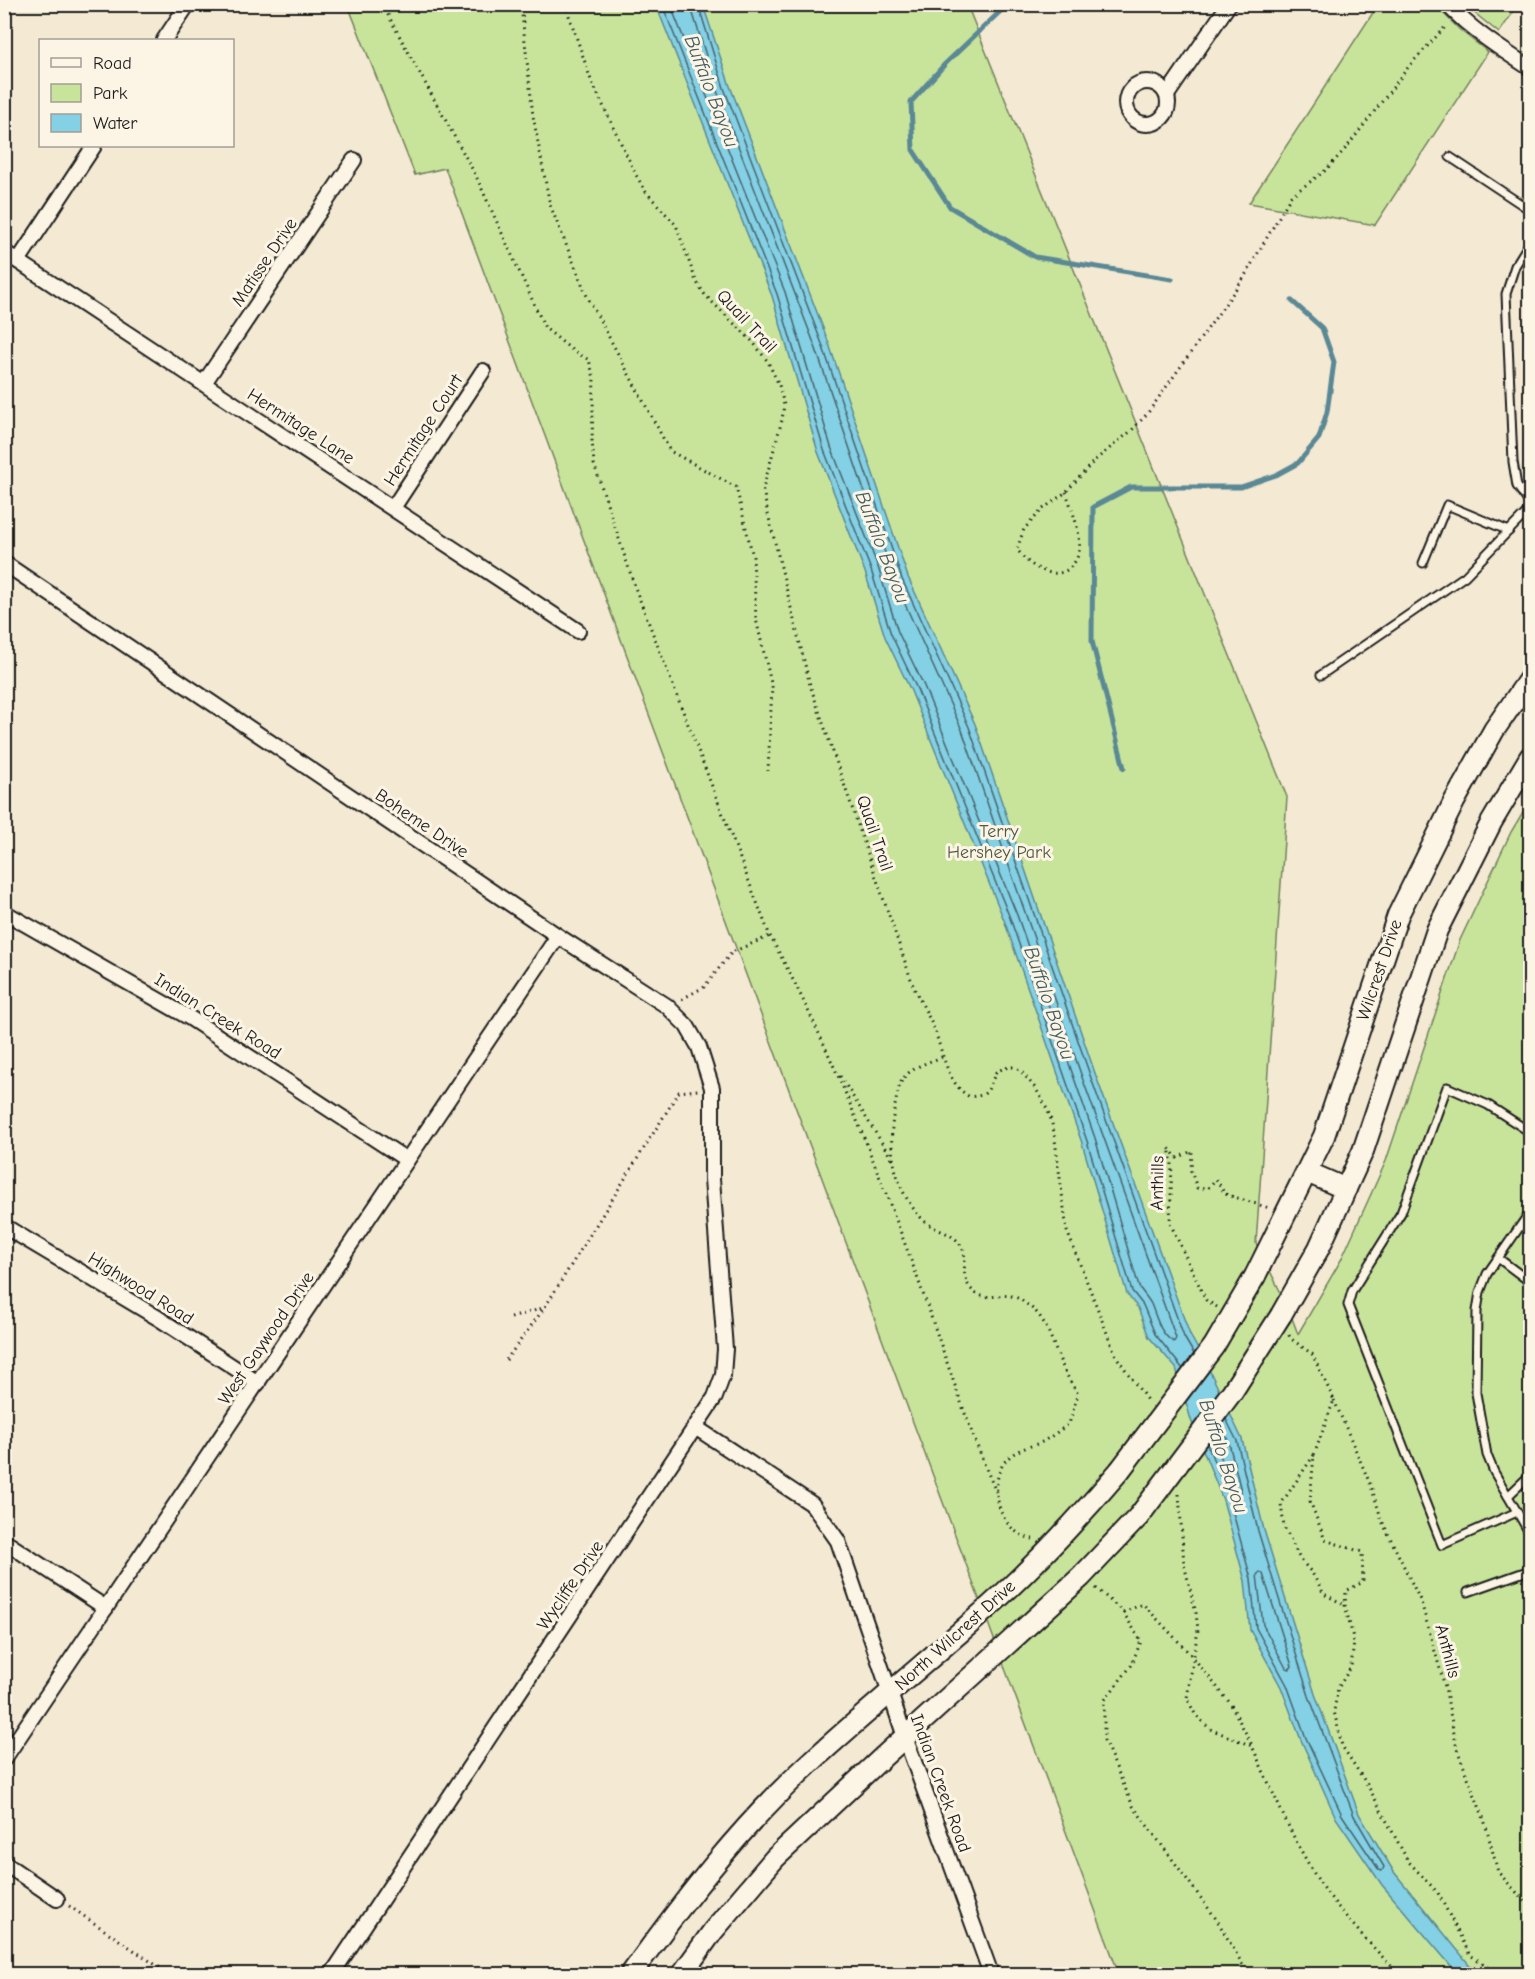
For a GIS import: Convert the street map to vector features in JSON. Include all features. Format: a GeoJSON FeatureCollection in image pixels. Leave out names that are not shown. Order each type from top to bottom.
{"type":"FeatureCollection","features":[{"type":"Feature","properties":{"kind":"main road","name":"Wilcrest Drive"},"geometry":{"type":"LineString","coordinates":[[1255,1276],[1324,1136],[1398,915],[1454,802],[1494,730],[1530,678]]}},
{"type":"Feature","properties":{"kind":"main road"},"geometry":{"type":"LineString","coordinates":[[682,1974],[712,1931],[775,1858],[1118,1541],[1232,1392],[1281,1315],[1319,1248],[1363,1151],[1437,930],[1491,823],[1530,757]]}},
{"type":"Feature","properties":{"kind":"main road"},"geometry":{"type":"LineString","coordinates":[[1307,1172],[1346,1189]]}},
{"type":"Feature","properties":{"kind":"main road","name":"North Wilcrest Drive"},"geometry":{"type":"LineString","coordinates":[[631,1974],[683,1902],[747,1827],[808,1764],[976,1618],[1050,1548],[1120,1470],[1214,1346],[1255,1276]]}},
{"type":"Feature","properties":{"kind":"street"},"geometry":{"type":"LineString","coordinates":[[165,39],[188,4]]}},
{"type":"Feature","properties":{"kind":"street"},"geometry":{"type":"LineString","coordinates":[[1167,95],[1229,4]]}},
{"type":"Feature","properties":{"kind":"street"},"geometry":{"type":"LineString","coordinates":[[1447,4],[1457,15],[1494,44],[1530,68]]}},
{"type":"Feature","properties":{"kind":"street"},"geometry":{"type":"LineString","coordinates":[[18,261],[93,147]]}},
{"type":"Feature","properties":{"kind":"street","name":"Matisse Drive"},"geometry":{"type":"LineString","coordinates":[[204,383],[354,160]]}},
{"type":"Feature","properties":{"kind":"street","name":"Hermitage Lane"},"geometry":{"type":"LineString","coordinates":[[4,252],[578,631]]}},
{"type":"Feature","properties":{"kind":"street","name":"Hermitage Court"},"geometry":{"type":"LineString","coordinates":[[393,508],[483,371]]}},
{"type":"Feature","properties":{"kind":"street","name":"Boheme Drive"},"geometry":{"type":"LineString","coordinates":[[4,563],[558,936],[666,1006],[687,1026],[699,1047],[712,1088],[712,1179]]}},
{"type":"Feature","properties":{"kind":"street","name":"Indian Creek Road"},"geometry":{"type":"LineString","coordinates":[[4,912],[190,1018],[407,1160]]}},
{"type":"Feature","properties":{"kind":"street","name":"West Gaywood Drive"},"geometry":{"type":"LineString","coordinates":[[4,1759],[558,936]]}},
{"type":"Feature","properties":{"kind":"street","name":"Wycliffe Drive"},"geometry":{"type":"LineString","coordinates":[[332,1974],[715,1397],[723,1375],[725,1349],[712,1179]]}},
{"type":"Feature","properties":{"kind":"street","name":"Highwood Road"},"geometry":{"type":"LineString","coordinates":[[4,1226],[158,1318],[258,1383]]}},
{"type":"Feature","properties":{"kind":"street","name":"Indian Creek Road"},"geometry":{"type":"LineString","coordinates":[[695,1427],[812,1504],[838,1540],[905,1737],[991,1974]]}},
{"type":"Feature","properties":{"kind":"street"},"geometry":{"type":"LineString","coordinates":[[4,1541],[106,1608]]}},
{"type":"Feature","properties":{"kind":"street"},"geometry":{"type":"LineString","coordinates":[[4,1863],[57,1899]]}},
{"type":"Feature","properties":{"kind":"lane"},"geometry":{"type":"LineString","coordinates":[[1450,158],[1530,210]]}},
{"type":"Feature","properties":{"kind":"lane"},"geometry":{"type":"LineString","coordinates":[[1530,242],[1515,266],[1506,294],[1513,462],[1517,486],[1530,504]]}},
{"type":"Feature","properties":{"kind":"lane"},"geometry":{"type":"LineString","coordinates":[[1423,563],[1447,505],[1509,531]]}},
{"type":"Feature","properties":{"kind":"lane"},"geometry":{"type":"LineString","coordinates":[[1321,675],[1464,576],[1530,509]]}},
{"type":"Feature","properties":{"kind":"lane"},"geometry":{"type":"LineString","coordinates":[[1516,1512],[1442,1545],[1348,1305],[1352,1291],[1401,1213],[1447,1088],[1488,1106],[1530,1132]]}},
{"type":"Feature","properties":{"kind":"lane"},"geometry":{"type":"LineString","coordinates":[[1530,1212],[1487,1274],[1480,1292],[1477,1311],[1476,1393],[1487,1455],[1494,1472],[1530,1534]]}},
{"type":"Feature","properties":{"kind":"lane"},"geometry":{"type":"LineString","coordinates":[[1498,1258],[1530,1282]]}},
{"type":"Feature","properties":{"kind":"lane"},"geometry":{"type":"LineString","coordinates":[[1530,1319],[1530,1336]]}},
{"type":"Feature","properties":{"kind":"lane"},"geometry":{"type":"LineString","coordinates":[[1508,1496],[1530,1475]]}},
{"type":"Feature","properties":{"kind":"lane"},"geometry":{"type":"LineString","coordinates":[[1468,1592],[1530,1570]]}},
{"type":"Feature","properties":{"kind":"path"},"geometry":{"type":"LineString","coordinates":[[382,4],[476,176],[545,328],[572,350],[589,360],[594,378],[592,440],[594,464],[636,590],[770,936],[800,990],[836,1069],[905,1244],[996,1492],[1001,1512],[1010,1527],[1027,1538],[1043,1541],[1050,1548]]}},
{"type":"Feature","properties":{"kind":"path"},"geometry":{"type":"LineString","coordinates":[[519,4],[533,116],[550,205],[587,296],[670,451],[736,487],[753,556],[756,619],[772,687],[768,771]]}},
{"type":"Feature","properties":{"kind":"path","name":"Quail Trail"},"geometry":{"type":"LineString","coordinates":[[565,4],[591,80],[636,175],[646,192],[676,225],[696,281],[705,295],[753,342],[768,362],[779,385],[784,405],[763,489],[767,510],[810,685],[914,988],[934,1031],[942,1057],[919,1066],[903,1079],[893,1114],[893,1161],[904,1194],[930,1226],[950,1234],[961,1244],[965,1256],[963,1275],[972,1291],[985,1298],[1016,1297],[1036,1311],[1051,1337],[1066,1375],[1078,1394],[1069,1424],[1040,1443],[1018,1451],[1003,1463],[997,1477],[996,1492]]}},
{"type":"Feature","properties":{"kind":"path"},"geometry":{"type":"LineString","coordinates":[[1066,492],[1075,517],[1079,538],[1078,554],[1068,570],[1049,573],[1032,566],[1023,559],[1017,549],[1024,529],[1042,509],[1066,492],[1094,460],[1131,432],[1148,414],[1243,279],[1291,196],[1326,170],[1347,147],[1410,65],[1457,15]]}},
{"type":"Feature","properties":{"kind":"path"},"geometry":{"type":"LineString","coordinates":[[666,1006],[704,987],[732,952],[770,936]]}},
{"type":"Feature","properties":{"kind":"path"},"geometry":{"type":"LineString","coordinates":[[836,1069],[893,1161]]}},
{"type":"Feature","properties":{"kind":"path"},"geometry":{"type":"LineString","coordinates":[[507,1360],[545,1307],[679,1092],[712,1088]]}},
{"type":"Feature","properties":{"kind":"path","name":"Anthills"},"geometry":{"type":"LineString","coordinates":[[1221,1316],[1217,1307],[1206,1300],[1170,1223],[1172,1163],[1168,1148],[1177,1158],[1192,1151],[1191,1171],[1197,1188],[1208,1188],[1216,1179],[1225,1194],[1286,1214]]}},
{"type":"Feature","properties":{"kind":"path"},"geometry":{"type":"LineString","coordinates":[[511,1318],[545,1307]]}},
{"type":"Feature","properties":{"kind":"path"},"geometry":{"type":"LineString","coordinates":[[1281,1315],[1290,1338],[1284,1343]]}},
{"type":"Feature","properties":{"kind":"path","name":"Anthills"},"geometry":{"type":"LineString","coordinates":[[1290,1338],[1312,1354],[1371,1486],[1382,1521],[1421,1602],[1445,1687],[1456,1749],[1484,1819],[1498,1872],[1530,1907]]}},
{"type":"Feature","properties":{"kind":"path"},"geometry":{"type":"LineString","coordinates":[[1334,1400],[1314,1455],[1281,1504],[1284,1527],[1300,1559],[1312,1573],[1324,1594],[1345,1605]]}},
{"type":"Feature","properties":{"kind":"path"},"geometry":{"type":"LineString","coordinates":[[1314,1455],[1310,1501],[1325,1540],[1362,1552],[1363,1582],[1346,1591],[1345,1605],[1354,1642],[1352,1667],[1338,1688],[1334,1711],[1341,1746],[1368,1786],[1408,1861],[1438,1893],[1470,1955],[1500,1974]]}},
{"type":"Feature","properties":{"kind":"path"},"geometry":{"type":"LineString","coordinates":[[1081,1577],[1123,1612],[1141,1641],[1131,1666],[1104,1701],[1104,1740],[1133,1806],[1217,1920],[1248,1974]]}},
{"type":"Feature","properties":{"kind":"path"},"geometry":{"type":"LineString","coordinates":[[1123,1612],[1143,1604],[1166,1626],[1230,1703],[1252,1746]]}},
{"type":"Feature","properties":{"kind":"path"},"geometry":{"type":"LineString","coordinates":[[57,1899],[169,1974]]}},
{"type":"Feature","properties":{"kind":"green space","name":"Terry Hershey Park"},"geometry":{"type":"Polygon","coordinates":[[[348,5],[967,5],[1287,797],[1256,1243],[1287,1305],[1298,1334],[1341,1260],[1386,1161],[1460,940],[1511,832],[1530,800],[1530,1974],[1119,1974],[445,168],[415,175],[348,5]]]}},
{"type":"Feature","properties":{"kind":"green space"},"geometry":{"type":"Polygon","coordinates":[[[1378,5],[1435,5],[1461,31],[1488,52],[1375,225],[1249,203],[1378,5]]]}},
{"type":"Feature","properties":{"kind":"green space"},"geometry":{"type":"Polygon","coordinates":[[[1465,5],[1518,5],[1499,33],[1465,5]]]}},
{"type":"Feature","properties":{"kind":"water","name":"Buffalo Bayou"},"geometry":{"type":"Polygon","coordinates":[[[656,5],[703,5],[730,86],[828,341],[908,577],[975,724],[1096,1076],[1190,1335],[1242,1439],[1264,1530],[1315,1694],[1359,1814],[1394,1872],[1477,1974],[1458,1974],[1382,1885],[1336,1818],[1301,1740],[1281,1687],[1250,1630],[1245,1581],[1223,1500],[1191,1420],[1176,1368],[1149,1337],[1138,1308],[1127,1294],[1082,1143],[1004,920],[911,691],[885,637],[865,572],[818,452],[772,296],[656,5]]]}},
{"type":"Feature","properties":{"kind":"waterway"},"geometry":{"type":"LineString","coordinates":[[1008,4],[945,64],[911,102],[913,150],[950,207],[1035,257],[1172,279]]}},
{"type":"Feature","properties":{"kind":"waterway"},"geometry":{"type":"LineString","coordinates":[[1124,768],[1092,641],[1093,507],[1131,487],[1241,487],[1276,475],[1298,463],[1319,438],[1327,412],[1334,362],[1322,328],[1292,301]]}}]}
